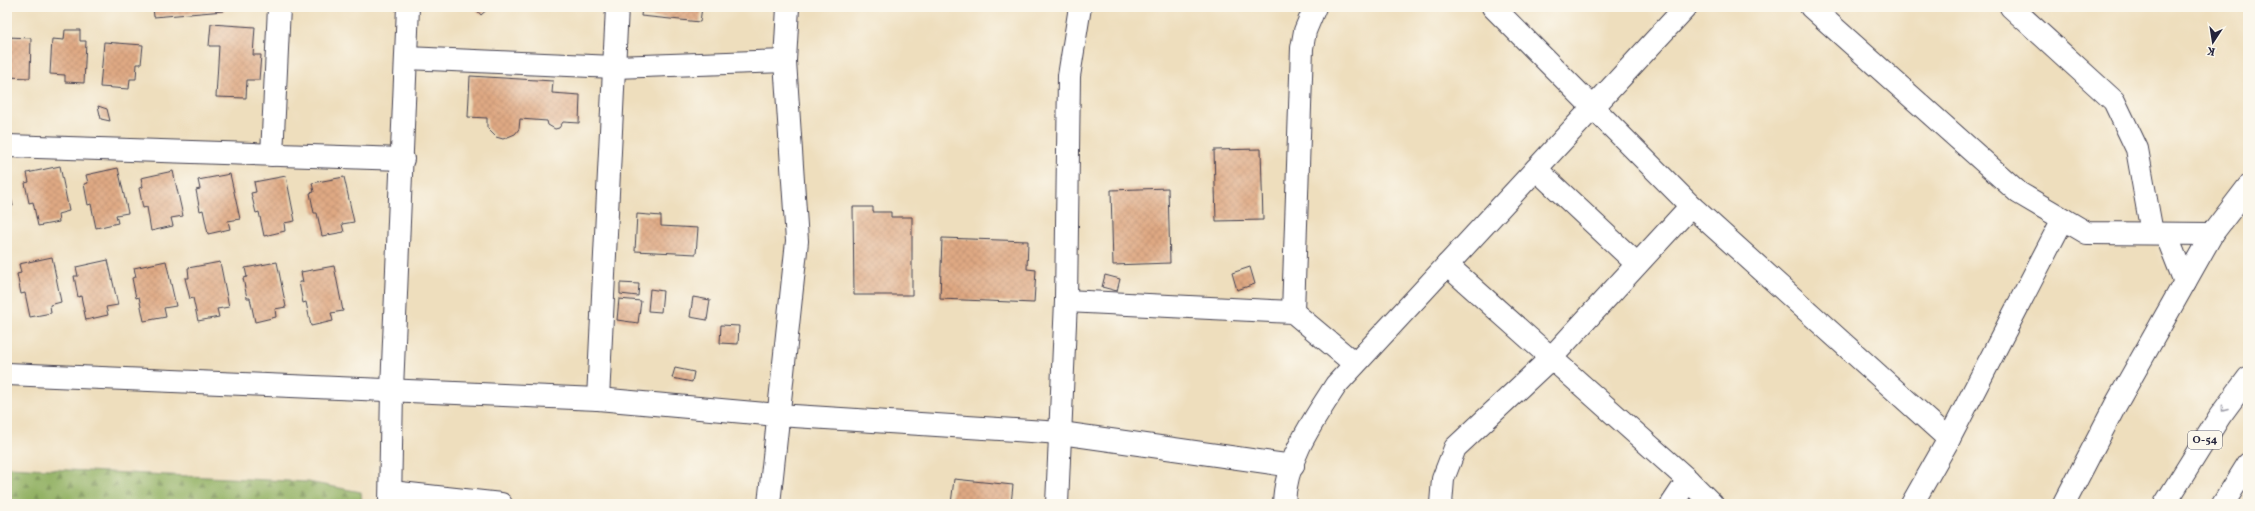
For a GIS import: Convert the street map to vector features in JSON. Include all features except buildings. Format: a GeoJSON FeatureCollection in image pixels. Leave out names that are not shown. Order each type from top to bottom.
{"type":"FeatureCollection","features":[{"type":"Feature","properties":{"kind":"main road"},"geometry":{"type":"LineString","coordinates":[[272,154],[279,7]]}},
{"type":"Feature","properties":{"kind":"main road"},"geometry":{"type":"LineString","coordinates":[[408,7],[403,159],[392,389],[390,498],[501,504]]}},
{"type":"Feature","properties":{"kind":"main road"},"geometry":{"type":"LineString","coordinates":[[598,399],[617,7]]}},
{"type":"Feature","properties":{"kind":"main road"},"geometry":{"type":"LineString","coordinates":[[769,504],[797,241],[785,61],[788,7]]}},
{"type":"Feature","properties":{"kind":"main road"},"geometry":{"type":"LineString","coordinates":[[1057,504],[1062,433],[1066,301],[1069,76],[1080,7]]}},
{"type":"Feature","properties":{"kind":"main road"},"geometry":{"type":"LineString","coordinates":[[1293,312],[1302,48],[1305,31],[1315,7]]}},
{"type":"Feature","properties":{"kind":"main road"},"geometry":{"type":"LineString","coordinates":[[1493,7],[1691,206],[1949,439]]}},
{"type":"Feature","properties":{"kind":"main road"},"geometry":{"type":"LineString","coordinates":[[1284,504],[1284,492],[1302,437],[1336,385],[1686,7]]}},
{"type":"Feature","properties":{"kind":"main road"},"geometry":{"type":"LineString","coordinates":[[1811,7],[2019,193],[2087,233],[2212,234]]}},
{"type":"Feature","properties":{"kind":"main road"},"geometry":{"type":"LineString","coordinates":[[2011,7],[2114,101],[2137,149],[2159,233],[2185,282]]}},
{"type":"Feature","properties":{"kind":"main road"},"geometry":{"type":"LineString","coordinates":[[406,58],[615,67],[785,61]]}},
{"type":"Feature","properties":{"kind":"main road"},"geometry":{"type":"LineString","coordinates":[[7,146],[403,159]]}},
{"type":"Feature","properties":{"kind":"main road"},"geometry":{"type":"LineString","coordinates":[[1536,169],[1637,264]]}},
{"type":"Feature","properties":{"kind":"main road"},"geometry":{"type":"LineString","coordinates":[[2064,504],[2115,406],[2212,234],[2248,188]]}},
{"type":"Feature","properties":{"kind":"main road"},"geometry":{"type":"LineString","coordinates":[[1441,504],[1443,479],[1455,448],[1551,358],[1691,206]]}},
{"type":"Feature","properties":{"kind":"main road"},"geometry":{"type":"LineString","coordinates":[[1912,504],[1949,439],[2062,218]]}},
{"type":"Feature","properties":{"kind":"main road"},"geometry":{"type":"LineString","coordinates":[[1447,265],[1688,480],[1712,504]]}},
{"type":"Feature","properties":{"kind":"main road"},"geometry":{"type":"LineString","coordinates":[[1066,301],[1293,312],[1355,364]]}},
{"type":"Feature","properties":{"kind":"main road"},"geometry":{"type":"LineString","coordinates":[[7,374],[392,389],[598,399],[778,415],[1062,433],[1293,466]]}},
{"type":"Feature","properties":{"kind":"main road","name":"O-54"},"geometry":{"type":"LineString","coordinates":[[2165,504],[2220,416],[2248,378]]}},
{"type":"Feature","properties":{"kind":"main road"},"geometry":{"type":"LineString","coordinates":[[2223,504],[2248,464]]}},
{"type":"Feature","properties":{"kind":"main road"},"geometry":{"type":"LineString","coordinates":[[1672,504],[1688,480]]}},
{"type":"Feature","properties":{"kind":"green space"},"geometry":{"type":"Polygon","coordinates":[[[8,467],[308,482],[361,492],[362,504],[8,504],[8,467]]]}}]}
